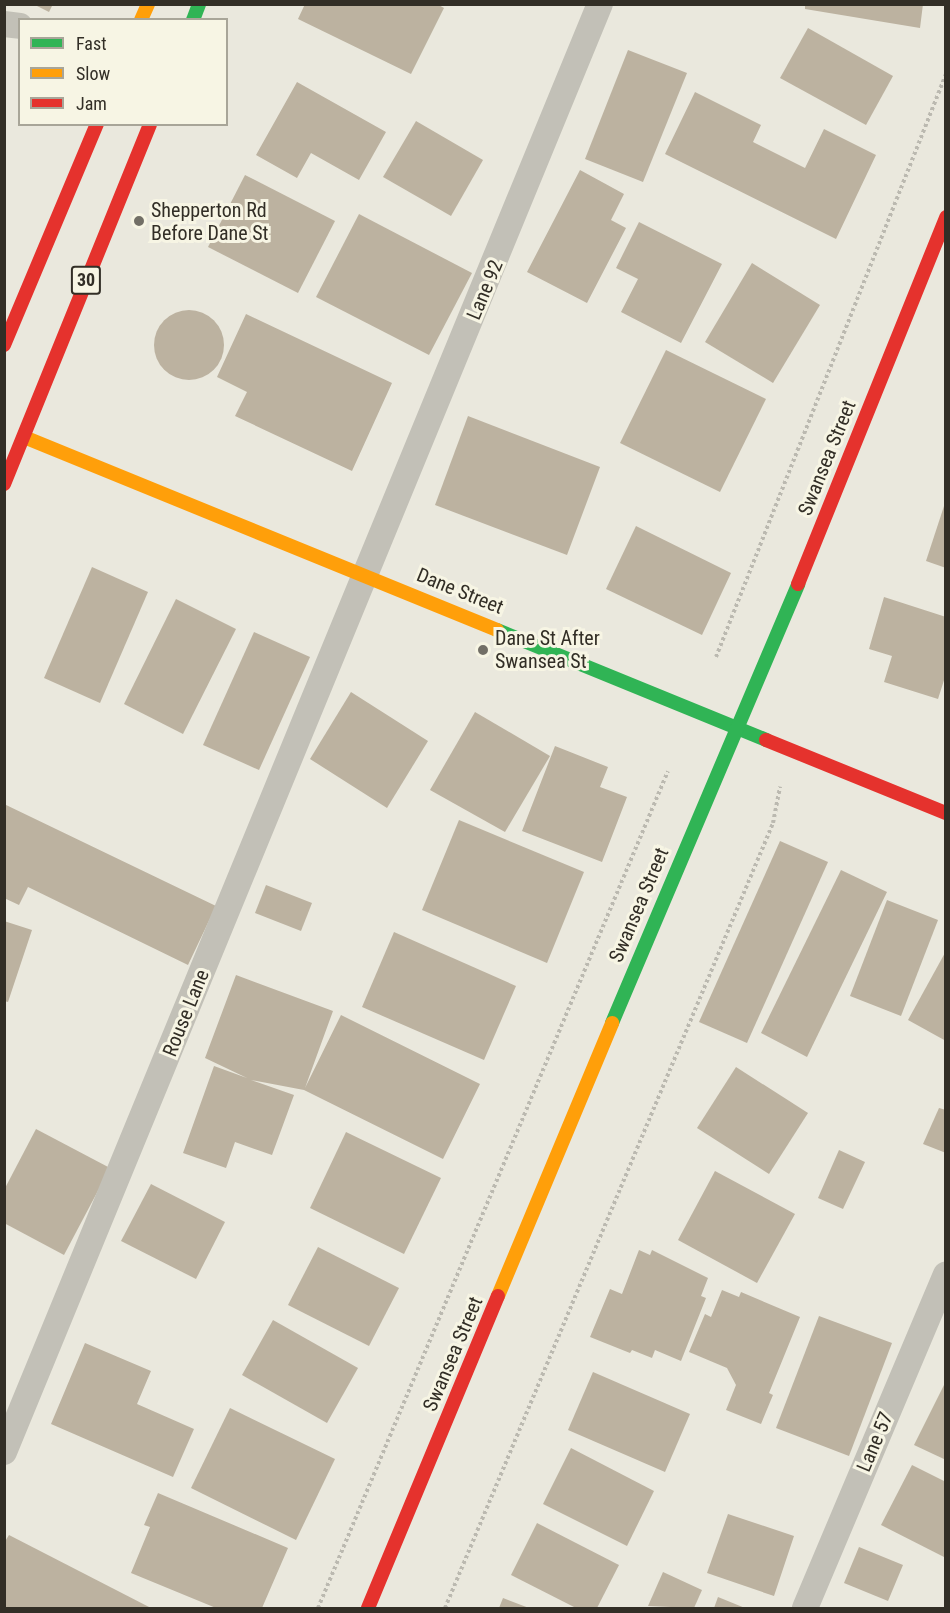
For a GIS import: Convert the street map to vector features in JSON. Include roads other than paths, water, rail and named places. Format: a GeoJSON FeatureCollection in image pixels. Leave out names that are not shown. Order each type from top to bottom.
{"type":"FeatureCollection","features":[{"type":"Feature","properties":{"kind":"main road"},"geometry":{"type":"LineString","coordinates":[[142,18],[148,4]]}},
{"type":"Feature","properties":{"kind":"main road"},"geometry":{"type":"LineString","coordinates":[[4,345],[96,126]]}},
{"type":"Feature","properties":{"kind":"main road","name":"30"},"geometry":{"type":"LineString","coordinates":[[4,484],[149,126]]}},
{"type":"Feature","properties":{"kind":"main road","name":"Swansea Street"},"geometry":{"type":"LineString","coordinates":[[368,1608],[700,811],[739,729],[945,217]]}},
{"type":"Feature","properties":{"kind":"main road","name":"Dane Street"},"geometry":{"type":"LineString","coordinates":[[24,437],[367,574],[945,813]]}},
{"type":"Feature","properties":{"kind":"lane","name":"Lane 92"},"geometry":{"type":"LineString","coordinates":[[367,574],[600,4]]}},
{"type":"Feature","properties":{"kind":"lane","name":"Rouse Lane"},"geometry":{"type":"LineString","coordinates":[[4,1452],[367,574]]}},
{"type":"Feature","properties":{"kind":"lane","name":"Lane 57"},"geometry":{"type":"LineString","coordinates":[[804,1608],[945,1275]]}},
{"type":"Feature","properties":{"kind":"place","name":"Shepperton Rd Before Dane St"},"geometry":{"type":"Point","coordinates":[139,221]}},
{"type":"Feature","properties":{"kind":"place","name":"Dane St After Swansea St"},"geometry":{"type":"Point","coordinates":[483,650]}}]}
